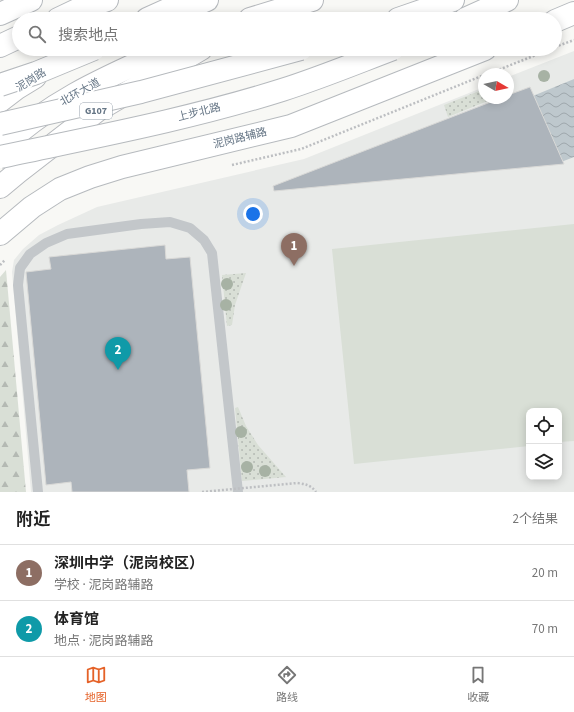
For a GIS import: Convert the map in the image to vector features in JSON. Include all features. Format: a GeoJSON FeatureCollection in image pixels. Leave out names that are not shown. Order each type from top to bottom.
{"type":"FeatureCollection","features":[{"type":"Feature","properties":{"kind":"main road"},"geometry":{"type":"LineString","coordinates":[[0,14],[31,0]]}},
{"type":"Feature","properties":{"kind":"main road"},"geometry":{"type":"LineString","coordinates":[[73,12],[107,0]]}},
{"type":"Feature","properties":{"kind":"main road"},"geometry":{"type":"LineString","coordinates":[[168,12],[189,0]]}},
{"type":"Feature","properties":{"kind":"main road"},"geometry":{"type":"LineString","coordinates":[[170,12],[207,0]]}},
{"type":"Feature","properties":{"kind":"main road"},"geometry":{"type":"LineString","coordinates":[[275,12],[312,0]]}},
{"type":"Feature","properties":{"kind":"main road"},"geometry":{"type":"LineString","coordinates":[[418,12],[453,0]]}},
{"type":"Feature","properties":{"kind":"main road"},"geometry":{"type":"LineString","coordinates":[[481,12],[503,2]]}},
{"type":"Feature","properties":{"kind":"main road"},"geometry":{"type":"LineString","coordinates":[[562,18],[574,13]]}},
{"type":"Feature","properties":{"kind":"main road"},"geometry":{"type":"LineString","coordinates":[[0,46],[12,40]]}},
{"type":"Feature","properties":{"kind":"main road","name":"泥岗路"},"geometry":{"type":"LineString","coordinates":[[0,101],[17,88],[70,56]]}},
{"type":"Feature","properties":{"kind":"main road"},"geometry":{"type":"LineString","coordinates":[[0,85],[36,73],[77,56]]}},
{"type":"Feature","properties":{"kind":"main road","name":"北环大道"},"geometry":{"type":"LineString","coordinates":[[0,150],[18,132],[68,98],[110,76],[154,56]]}},
{"type":"Feature","properties":{"kind":"main road","name":"G107"},"geometry":{"type":"LineString","coordinates":[[0,187],[98,110],[189,56]]}},
{"type":"Feature","properties":{"kind":"main road"},"geometry":{"type":"LineString","coordinates":[[0,124],[141,92],[275,56]]}},
{"type":"Feature","properties":{"kind":"main road","name":"上步北路"},"geometry":{"type":"LineString","coordinates":[[0,157],[108,134],[236,103],[282,90],[374,56]]}},
{"type":"Feature","properties":{"kind":"main road","name":"泥岗路辅路"},"geometry":{"type":"LineString","coordinates":[[0,234],[32,207],[60,189],[90,177],[122,167],[291,126],[467,56]]}},
{"type":"Feature","properties":{"kind":"lane"},"geometry":{"type":"LineString","coordinates":[[38,492],[18,286],[20,268],[30,254],[46,243],[67,234],[141,224],[170,222],[190,228],[204,240],[212,253],[238,492]]}},
{"type":"Feature","properties":{"kind":"path"},"geometry":{"type":"LineString","coordinates":[[562,44],[574,40]]}},
{"type":"Feature","properties":{"kind":"path"},"geometry":{"type":"LineString","coordinates":[[503,68],[533,56]]}},
{"type":"Feature","properties":{"kind":"path"},"geometry":{"type":"LineString","coordinates":[[202,492],[297,483],[306,484],[313,488],[316,492]]}},
{"type":"Feature","properties":{"kind":"shaded area"},"geometry":{"type":"Polygon","coordinates":[[[574,51],[574,492],[31,492],[12,272],[14,260],[23,249],[39,235],[97,207],[304,159],[478,89],[478,104],[514,104],[514,75],[574,51]]]}},
{"type":"Feature","properties":{"kind":"green space"},"geometry":{"type":"Polygon","coordinates":[[[478,91],[478,104],[480,104],[448,117],[444,105],[478,91]]]}},
{"type":"Feature","properties":{"kind":"green space"},"geometry":{"type":"Polygon","coordinates":[[[574,224],[574,441],[562,442],[562,408],[526,408],[526,446],[354,464],[332,249],[574,224]]]}},
{"type":"Feature","properties":{"kind":"green space"},"geometry":{"type":"Polygon","coordinates":[[[6,270],[26,492],[0,492],[0,277],[6,270]]]}},
{"type":"Feature","properties":{"kind":"green space"},"geometry":{"type":"Polygon","coordinates":[[[246,273],[235,305],[232,325],[227,326],[222,275],[246,273]]]}},
{"type":"Feature","properties":{"kind":"green space"},"geometry":{"type":"Polygon","coordinates":[[[238,407],[246,426],[258,445],[286,477],[242,481],[235,408],[238,407]]]}},
{"type":"Feature","properties":{"kind":"water"},"geometry":{"type":"Polygon","coordinates":[[[574,79],[574,157],[556,164],[528,98],[574,79]]]}},
{"type":"Feature","properties":{"kind":"building"},"geometry":{"type":"Polygon","coordinates":[[[530,87],[564,164],[274,191],[273,186],[485,104],[514,104],[514,93],[530,87]]]}},
{"type":"Feature","properties":{"kind":"building"},"geometry":{"type":"Polygon","coordinates":[[[165,245],[166,259],[190,257],[210,468],[187,470],[189,492],[72,492],[71,482],[46,485],[26,272],[51,269],[49,257],[165,245]]]}},
{"type":"Feature","properties":{"kind":"place","name":"深圳中学（泥岗校区）"},"geometry":{"type":"Point","coordinates":[294,266]}},
{"type":"Feature","properties":{"kind":"place","name":"体育馆"},"geometry":{"type":"Point","coordinates":[118,370]}}]}
